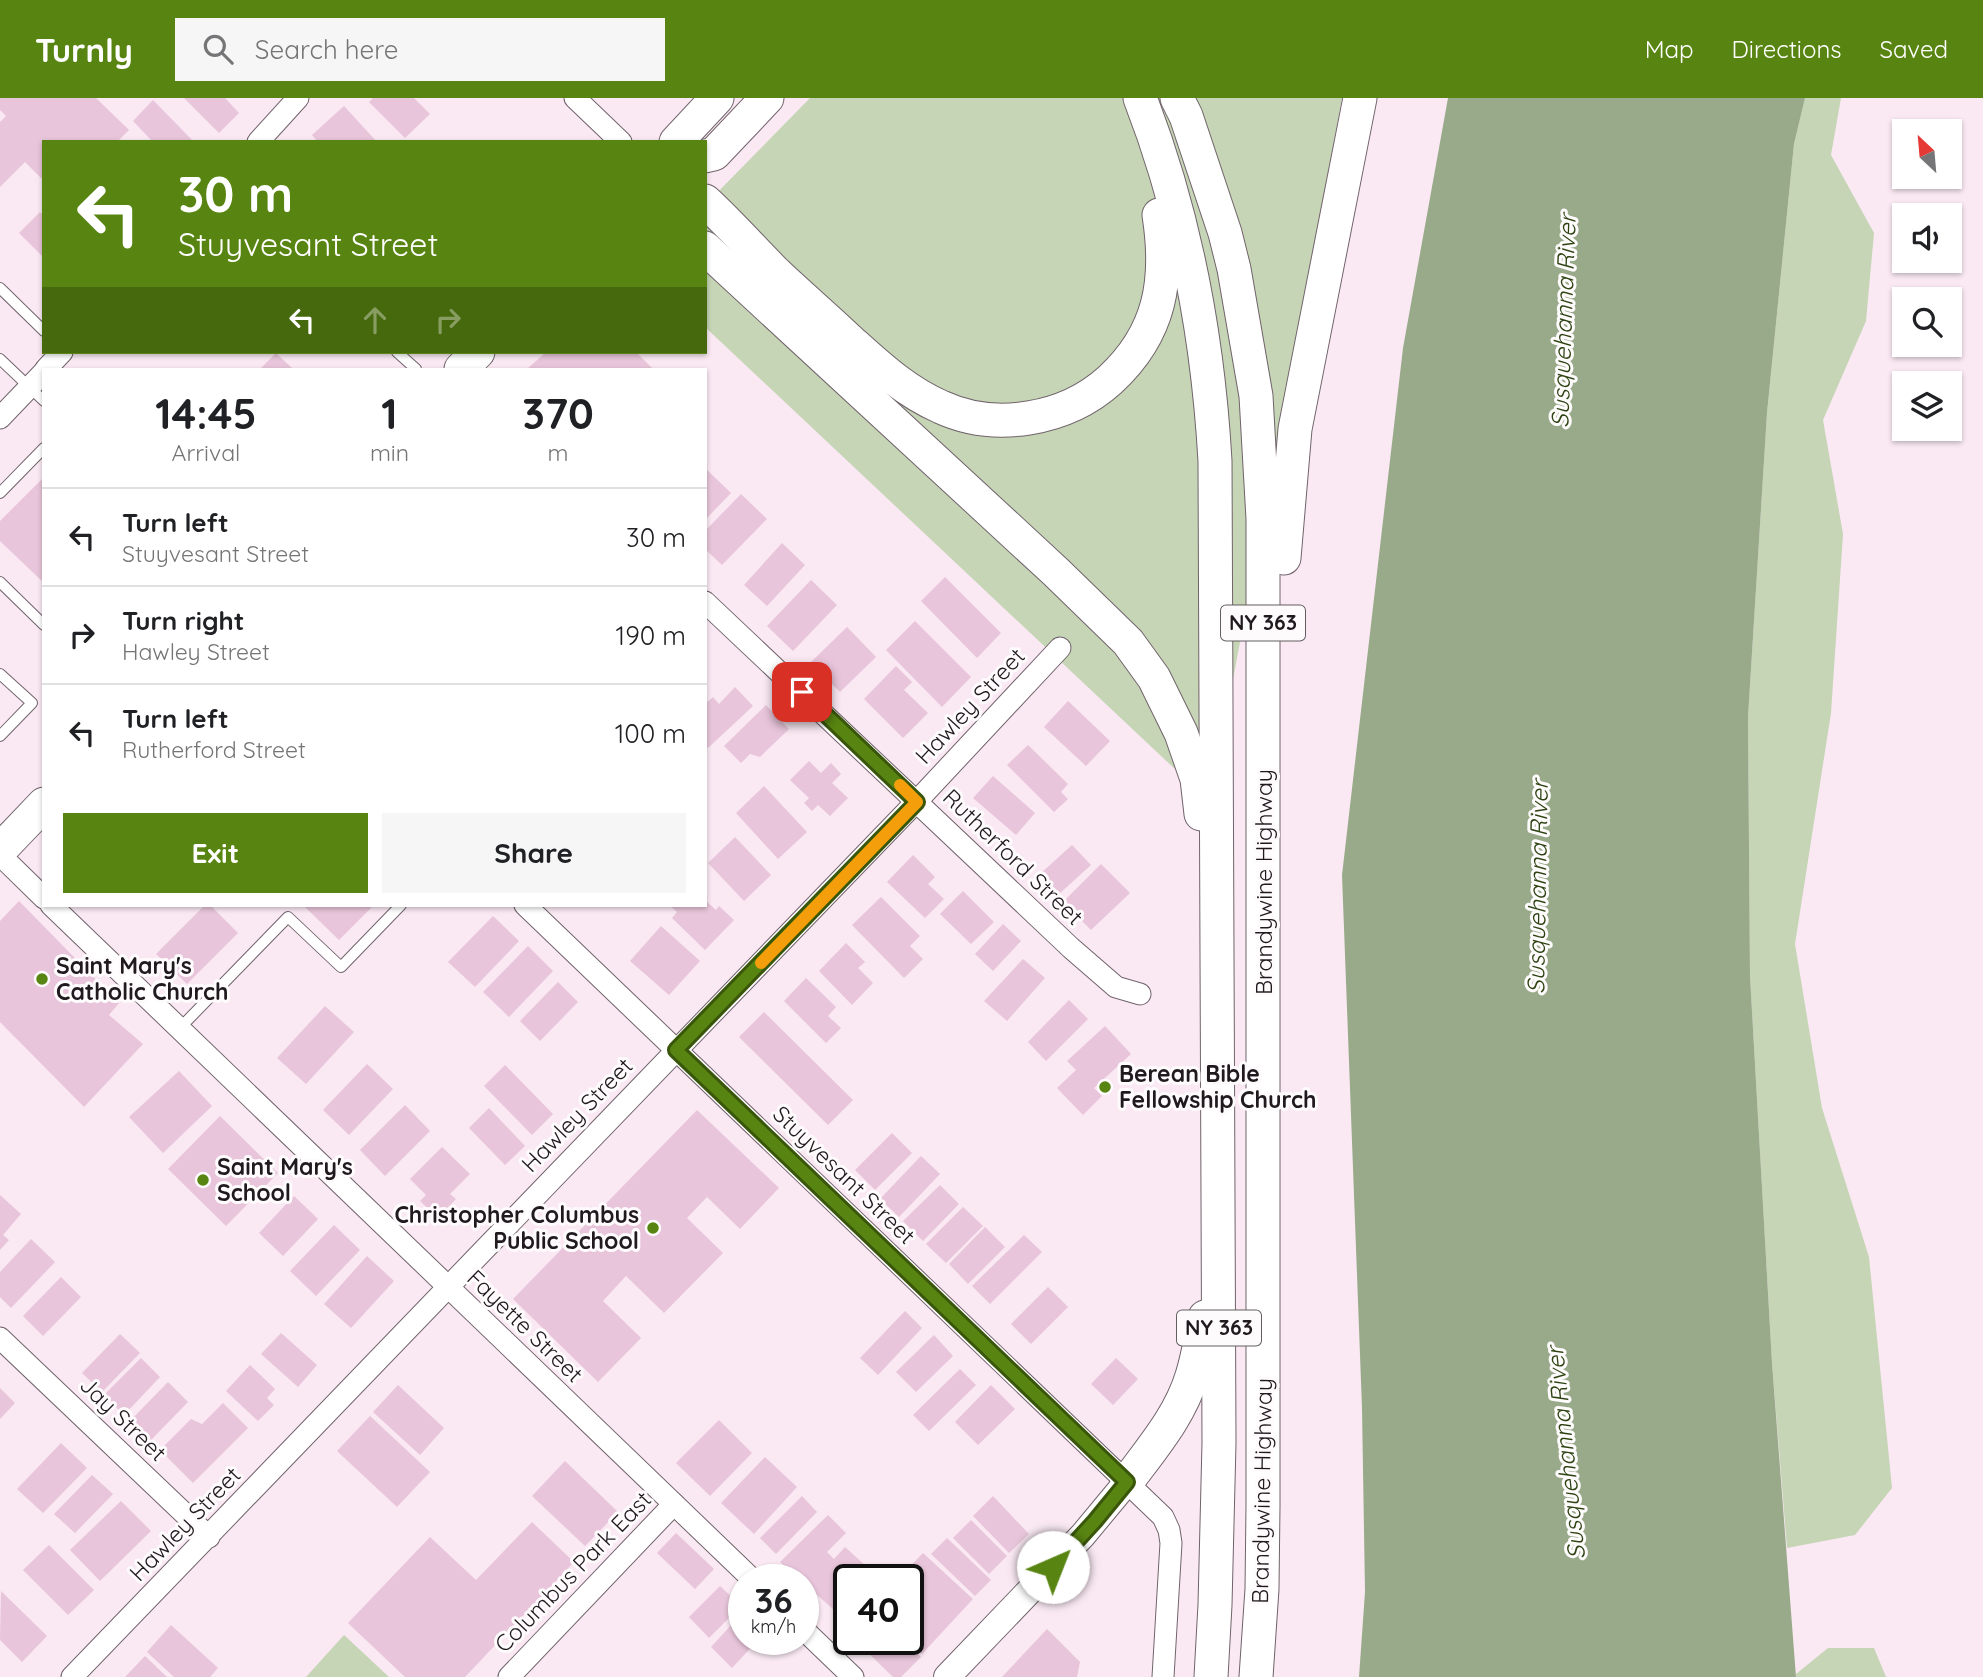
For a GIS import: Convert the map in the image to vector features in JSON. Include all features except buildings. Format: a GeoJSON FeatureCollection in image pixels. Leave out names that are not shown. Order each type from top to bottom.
{"type":"FeatureCollection","features":[{"type":"Feature","properties":{"kind":"main road"},"geometry":{"type":"LineString","coordinates":[[678,140],[717,98]]}},
{"type":"Feature","properties":{"kind":"main road"},"geometry":{"type":"LineString","coordinates":[[707,156],[714,154],[767,98]]}},
{"type":"Feature","properties":{"kind":"main road"},"geometry":{"type":"LineString","coordinates":[[707,203],[789,285],[890,376],[920,397],[943,409],[989,421],[1050,413],[1096,391],[1123,367],[1143,339],[1159,298],[1164,262],[1161,225],[1154,183],[1132,98]]}},
{"type":"Feature","properties":{"kind":"main road","name":"Brandywine Highway"},"geometry":{"type":"LineString","coordinates":[[1140,98],[1164,169],[1186,248],[1200,316],[1210,389],[1214,450],[1217,543],[1219,1483],[1211,1677]]}},
{"type":"Feature","properties":{"kind":"main road","name":"Brandywine Highway"},"geometry":{"type":"LineString","coordinates":[[1177,98],[1186,116],[1225,233],[1234,269],[1256,396],[1263,519],[1263,1534],[1256,1677]]}},
{"type":"Feature","properties":{"kind":"main road"},"geometry":{"type":"LineString","coordinates":[[1263,773],[1282,624],[1286,522],[1295,429],[1360,98]]}},
{"type":"Feature","properties":{"kind":"main road"},"geometry":{"type":"LineString","coordinates":[[707,250],[1056,572],[1128,642],[1154,678],[1181,733],[1197,779],[1218,978]]}},
{"type":"Feature","properties":{"kind":"main road"},"geometry":{"type":"LineString","coordinates":[[0,853],[42,806]]}},
{"type":"Feature","properties":{"kind":"main road"},"geometry":{"type":"LineString","coordinates":[[1127,1482],[1171,1422],[1192,1376],[1206,1311],[1219,1197]]}},
{"type":"Feature","properties":{"kind":"street"},"geometry":{"type":"LineString","coordinates":[[260,140],[298,98]]}},
{"type":"Feature","properties":{"kind":"street"},"geometry":{"type":"LineString","coordinates":[[575,98],[619,140]]}},
{"type":"Feature","properties":{"kind":"street"},"geometry":{"type":"LineString","coordinates":[[0,418],[41,382]]}},
{"type":"Feature","properties":{"kind":"street","name":"Rutherford Street"},"geometry":{"type":"LineString","coordinates":[[707,604],[1071,948],[1116,986],[1140,993]]}},
{"type":"Feature","properties":{"kind":"street","name":"Hawley Street"},"geometry":{"type":"LineString","coordinates":[[72,1677],[917,802],[1060,648]]}},
{"type":"Feature","properties":{"kind":"street"},"geometry":{"type":"LineString","coordinates":[[0,853],[42,896]]}},
{"type":"Feature","properties":{"kind":"street","name":"Fayette Street"},"geometry":{"type":"LineString","coordinates":[[53,907],[736,1564]]}},
{"type":"Feature","properties":{"kind":"street","name":"Stuyvesant Street"},"geometry":{"type":"LineString","coordinates":[[527,907],[1163,1517],[1171,1537],[1163,1677]]}},
{"type":"Feature","properties":{"kind":"street","name":"Jay Street"},"geometry":{"type":"LineString","coordinates":[[0,1338],[209,1537]]}},
{"type":"Feature","properties":{"kind":"street"},"geometry":{"type":"LineString","coordinates":[[947,1677],[1083,1535],[1127,1482]]}},
{"type":"Feature","properties":{"kind":"street","name":"Columbus Park East"},"geometry":{"type":"LineString","coordinates":[[509,1677],[674,1504]]}},
{"type":"Feature","properties":{"kind":"street"},"geometry":{"type":"LineString","coordinates":[[819,1644],[853,1677]]}},
{"type":"Feature","properties":{"kind":"lane"},"geometry":{"type":"LineString","coordinates":[[0,288],[42,329]]}},
{"type":"Feature","properties":{"kind":"lane"},"geometry":{"type":"LineString","coordinates":[[399,354],[415,368]]}},
{"type":"Feature","properties":{"kind":"lane"},"geometry":{"type":"LineString","coordinates":[[0,359],[41,382]]}},
{"type":"Feature","properties":{"kind":"lane"},"geometry":{"type":"LineString","coordinates":[[0,493],[42,450]]}},
{"type":"Feature","properties":{"kind":"lane"},"geometry":{"type":"LineString","coordinates":[[0,582],[42,623]]}},
{"type":"Feature","properties":{"kind":"lane"},"geometry":{"type":"LineString","coordinates":[[0,674],[32,704]]}},
{"type":"Feature","properties":{"kind":"lane"},"geometry":{"type":"LineString","coordinates":[[0,736],[32,704],[42,699]]}},
{"type":"Feature","properties":{"kind":"lane"},"geometry":{"type":"LineString","coordinates":[[178,1030],[288,917],[341,967],[399,907]]}},
{"type":"Feature","properties":{"kind":"shaded area"},"geometry":{"type":"Polygon","coordinates":[[[810,98],[1342,98],[1210,802],[707,329],[707,203],[810,98]]]}},
{"type":"Feature","properties":{"kind":"shaded area"},"geometry":{"type":"Polygon","coordinates":[[[1805,98],[1841,98],[1831,155],[1874,233],[1866,321],[1823,420],[1843,534],[1831,713],[1795,944],[1822,1108],[1869,1257],[1892,1488],[1855,1535],[1787,1548],[1772,1363],[1750,976],[1748,717],[1767,413],[1794,144],[1805,98]]]}},
{"type":"Feature","properties":{"kind":"shaded area"},"geometry":{"type":"Polygon","coordinates":[[[344,1635],[389,1677],[306,1677],[344,1635]]]}},
{"type":"Feature","properties":{"kind":"shaded area"},"geometry":{"type":"Polygon","coordinates":[[[1828,1648],[1874,1648],[1886,1677],[1796,1677],[1796,1674],[1828,1648]]]}},
{"type":"Feature","properties":{"kind":"water","name":"Susquehanna River"},"geometry":{"type":"Polygon","coordinates":[[[1448,98],[1805,98],[1794,144],[1767,413],[1748,717],[1750,976],[1772,1363],[1796,1677],[1359,1677],[1365,1592],[1362,1408],[1342,875],[1403,348],[1448,98]]]}},
{"type":"Feature","properties":{"kind":"slow traffic"},"geometry":{"type":"LineString","coordinates":[[761,963],[917,802],[900,785]]}},
{"type":"Feature","properties":{"kind":"place","name":"Saint Mary's Catholic Church"},"geometry":{"type":"Point","coordinates":[42,979]}},
{"type":"Feature","properties":{"kind":"place","name":"Berean Bible Fellowship Church"},"geometry":{"type":"Point","coordinates":[1105,1087]}},
{"type":"Feature","properties":{"kind":"place","name":"Saint Mary's School"},"geometry":{"type":"Point","coordinates":[203,1180]}},
{"type":"Feature","properties":{"kind":"place","name":"Christopher Columbus Public School"},"geometry":{"type":"Point","coordinates":[653,1228]}},
{"type":"Feature","properties":{"kind":"route"},"geometry":{"type":"LineString","coordinates":[[802,692],[917,802],[676,1050],[1127,1482],[1053,1567]]}}]}
